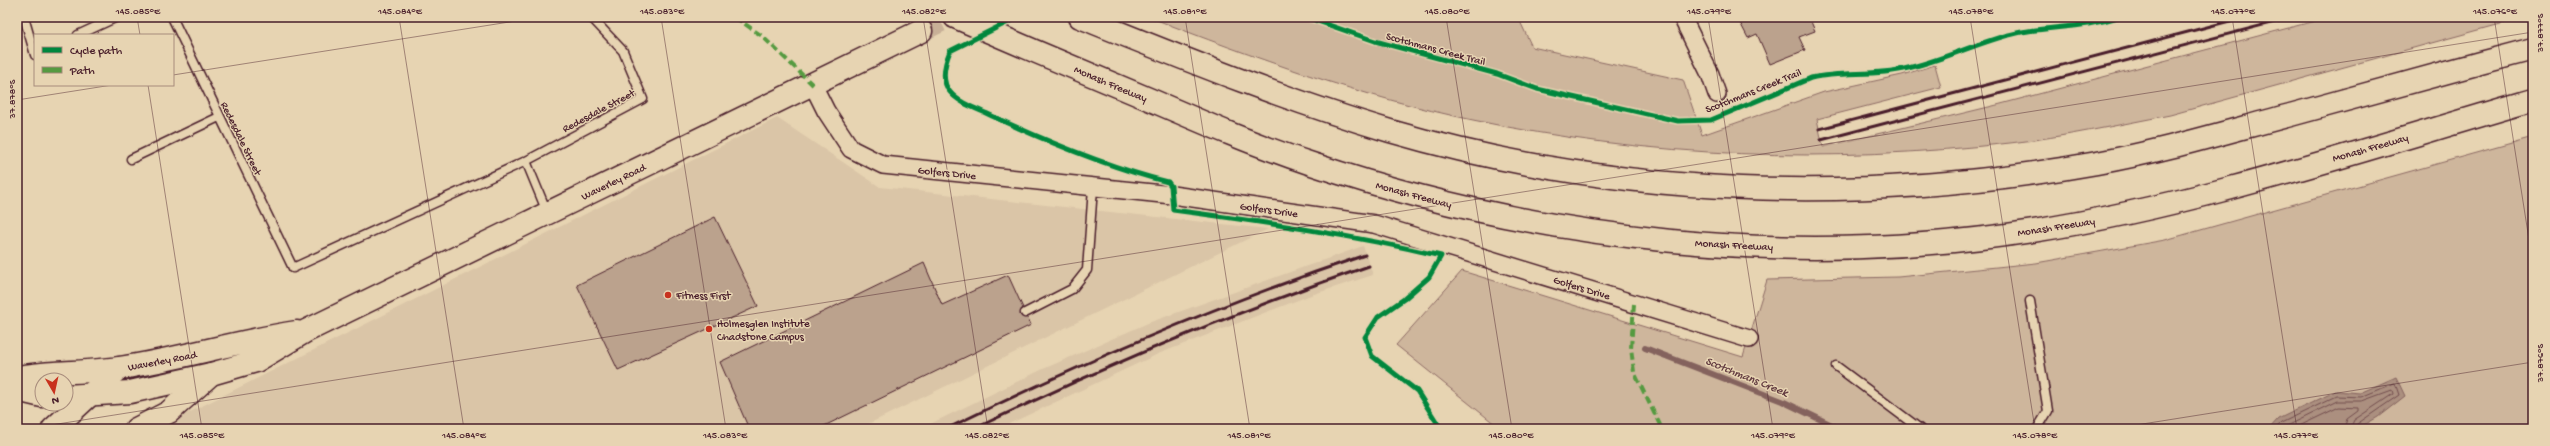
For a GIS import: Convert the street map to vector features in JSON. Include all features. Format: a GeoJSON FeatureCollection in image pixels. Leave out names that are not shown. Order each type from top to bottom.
{"type":"FeatureCollection","features":[{"type":"Feature","properties":{"kind":"main road","name":"Monash Freeway"},"geometry":{"type":"LineString","coordinates":[[955,17],[1242,139],[1376,184],[1443,203],[1524,220],[1661,240],[1741,245],[1824,247],[1901,245],[2022,232],[2099,219],[2216,194],[2533,100]]}},
{"type":"Feature","properties":{"kind":"main road"},"geometry":{"type":"LineString","coordinates":[[1081,17],[1317,108],[1430,142],[1530,164],[1602,175],[1744,189],[1816,190],[1957,183],[2099,162],[2205,138],[2533,49]]}},
{"type":"Feature","properties":{"kind":"main road","name":"Waverley Road"},"geometry":{"type":"LineString","coordinates":[[74,396],[137,391],[256,362],[306,331],[433,271],[548,212],[813,85],[921,31]]}},
{"type":"Feature","properties":{"kind":"main road","name":"Waverley Road"},"geometry":{"type":"LineString","coordinates":[[17,377],[42,373],[120,368],[205,351],[248,340],[306,331]]}},
{"type":"Feature","properties":{"kind":"main road"},"geometry":{"type":"LineString","coordinates":[[53,429],[120,368]]}},
{"type":"Feature","properties":{"kind":"main road"},"geometry":{"type":"LineString","coordinates":[[136,429],[169,412],[211,374]]}},
{"type":"Feature","properties":{"kind":"main road"},"geometry":{"type":"LineString","coordinates":[[17,390],[34,394]]}},
{"type":"Feature","properties":{"kind":"street"},"geometry":{"type":"LineString","coordinates":[[1682,17],[1710,74],[1717,94]]}},
{"type":"Feature","properties":{"kind":"street","name":"Golfers Drive"},"geometry":{"type":"LineString","coordinates":[[813,85],[826,111],[851,149],[883,165],[1172,195],[1374,224],[1749,339]]}},
{"type":"Feature","properties":{"kind":"lane"},"geometry":{"type":"LineString","coordinates":[[24,17],[34,52]]}},
{"type":"Feature","properties":{"kind":"lane"},"geometry":{"type":"LineString","coordinates":[[80,34],[117,17]]}},
{"type":"Feature","properties":{"kind":"lane","name":"Redesdale Street"},"geometry":{"type":"LineString","coordinates":[[172,17],[293,268],[526,161],[643,99],[623,51],[591,17]]}},
{"type":"Feature","properties":{"kind":"lane"},"geometry":{"type":"LineString","coordinates":[[131,159],[219,117]]}},
{"type":"Feature","properties":{"kind":"lane"},"geometry":{"type":"LineString","coordinates":[[526,161],[548,212]]}},
{"type":"Feature","properties":{"kind":"lane"},"geometry":{"type":"LineString","coordinates":[[1025,313],[1072,289],[1087,270],[1093,188]]}},
{"type":"Feature","properties":{"kind":"lane"},"geometry":{"type":"LineString","coordinates":[[2030,301],[2048,411],[2037,429]]}},
{"type":"Feature","properties":{"kind":"lane"},"geometry":{"type":"LineString","coordinates":[[1836,366],[1920,429]]}},
{"type":"Feature","properties":{"kind":"shaded area"},"geometry":{"type":"Polygon","coordinates":[[[1149,17],[1518,17],[1532,47],[1683,80],[1702,135],[1824,92],[1902,75],[1935,65],[1941,87],[1817,119],[1823,147],[1997,105],[2330,17],[2526,17],[2170,115],[2110,127],[2010,143],[1943,150],[1875,154],[1808,155],[1741,154],[1674,150],[1607,143],[1540,133],[1473,120],[1390,100],[1309,75],[1269,62],[1149,17]]]}},
{"type":"Feature","properties":{"kind":"shaded area","name":"Holmesglen Institute Chadstone Campus"},"geometry":{"type":"Polygon","coordinates":[[[777,118],[880,187],[1268,229],[858,429],[156,429],[777,118]]]}},
{"type":"Feature","properties":{"kind":"shaded area"},"geometry":{"type":"Polygon","coordinates":[[[2533,137],[2533,429],[1501,429],[1396,345],[1462,271],[1743,357],[1767,280],[1898,277],[2036,263],[2165,240],[2533,137]]]}},
{"type":"Feature","properties":{"kind":"shaded area"},"geometry":{"type":"Polygon","coordinates":[[[1363,246],[1373,275],[1311,295],[1158,354],[998,429],[920,429],[1041,370],[1148,323],[1363,246]]]}},
{"type":"Feature","properties":{"kind":"water"},"geometry":{"type":"Polygon","coordinates":[[[2396,377],[2405,396],[2378,417],[2357,429],[2269,429],[2278,419],[2336,391],[2360,393],[2396,377]]]}},
{"type":"Feature","properties":{"kind":"building"},"geometry":{"type":"Polygon","coordinates":[[[1737,17],[1809,17],[1815,31],[1799,37],[1805,50],[1770,64],[1757,34],[1748,38],[1737,17]]]}},
{"type":"Feature","properties":{"kind":"building","name":"Fitness First"},"geometry":{"type":"Polygon","coordinates":[[[715,217],[758,306],[618,370],[577,285],[715,217]]]}},
{"type":"Feature","properties":{"kind":"building"},"geometry":{"type":"Polygon","coordinates":[[[924,263],[942,305],[1008,275],[1023,308],[1020,315],[1028,318],[1031,325],[818,429],[749,429],[720,362],[924,263]]]}},
{"type":"Feature","properties":{"kind":"waterway","name":"Scotchmans Creek"},"geometry":{"type":"LineString","coordinates":[[1645,348],[1782,401],[1840,429]]}},
{"type":"Feature","properties":{"kind":"tunnel"},"geometry":{"type":"LineString","coordinates":[[921,31],[949,17]]}},
{"type":"Feature","properties":{"kind":"railway"},"geometry":{"type":"LineString","coordinates":[[1819,129],[2245,17]]}},
{"type":"Feature","properties":{"kind":"railway"},"geometry":{"type":"LineString","coordinates":[[1821,140],[2294,17]]}},
{"type":"Feature","properties":{"kind":"railway"},"geometry":{"type":"LineString","coordinates":[[946,429],[1049,380],[1205,313],[1365,255]]}},
{"type":"Feature","properties":{"kind":"railway"},"geometry":{"type":"LineString","coordinates":[[974,429],[1120,362],[1218,321],[1369,266]]}},
{"type":"Feature","properties":{"kind":"marked path"},"geometry":{"type":"LineString","coordinates":[[735,17],[762,36],[813,85]]}},
{"type":"Feature","properties":{"kind":"marked path"},"geometry":{"type":"LineString","coordinates":[[1634,304],[1631,348],[1634,372],[1662,429]]}},
{"type":"Feature","properties":{"kind":"cycle path"},"geometry":{"type":"LineString","coordinates":[[1018,17],[950,51],[946,61],[944,77],[950,92],[959,100],[1013,126],[1078,153],[1123,169],[1168,182],[1171,186],[1173,210],[1308,230],[1408,248],[1441,256],[1429,277],[1404,299],[1378,317],[1365,337],[1372,356],[1417,391],[1441,429]]}},
{"type":"Feature","properties":{"kind":"cycle path","name":"Scotchmans Creek Trail"},"geometry":{"type":"LineString","coordinates":[[1306,17],[1375,41],[1497,74],[1537,89],[1678,121],[1711,120],[1811,78],[1904,69],[2017,33],[2081,25],[2106,21],[2118,17]]}},
{"type":"Feature","properties":{"kind":"place","name":"Fitness First"},"geometry":{"type":"Point","coordinates":[668,295]}},
{"type":"Feature","properties":{"kind":"place","name":"Holmesglen Institute Chadstone Campus"},"geometry":{"type":"Point","coordinates":[709,329]}}]}
